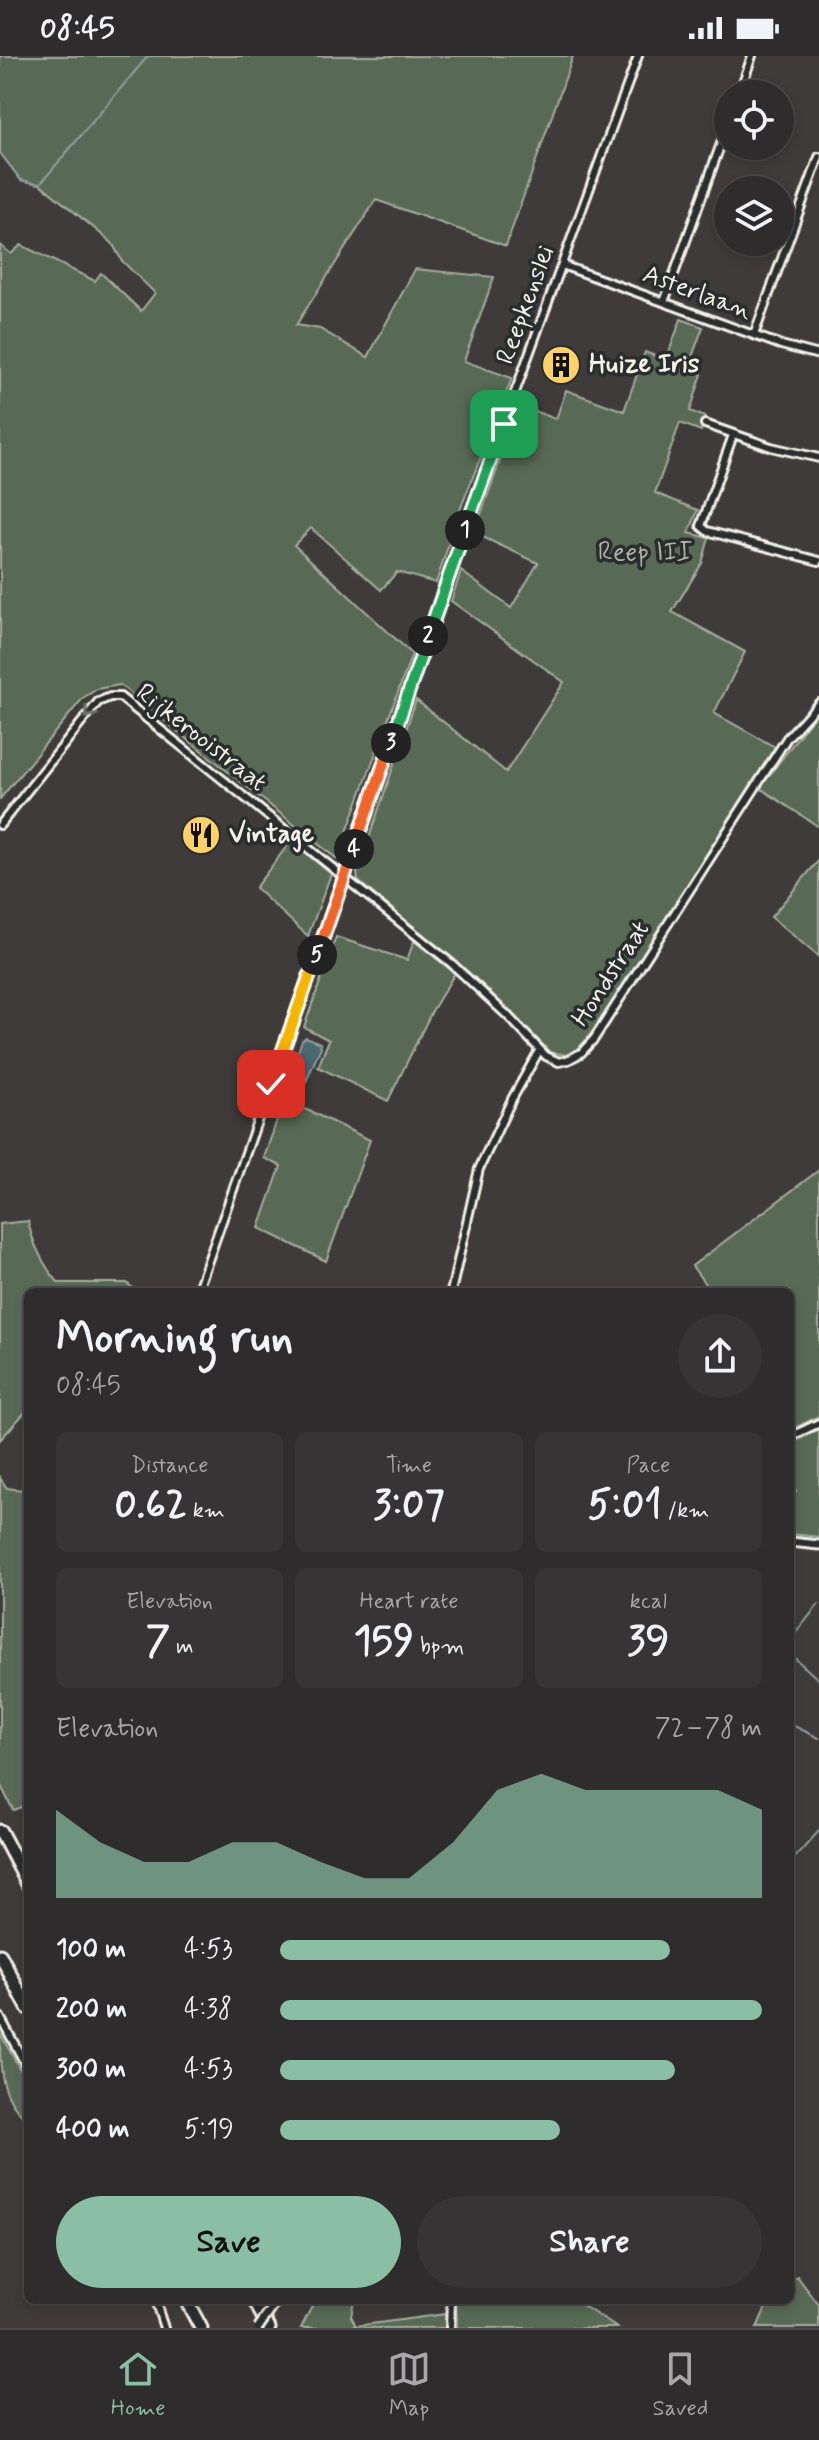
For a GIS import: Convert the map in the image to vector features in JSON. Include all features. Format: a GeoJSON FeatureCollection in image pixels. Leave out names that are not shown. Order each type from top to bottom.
{"type":"FeatureCollection","features":[{"type":"Feature","properties":{"kind":"highway"},"geometry":{"type":"LineString","coordinates":[[0,1831],[24,1876]]}},
{"type":"Feature","properties":{"kind":"highway"},"geometry":{"type":"LineString","coordinates":[[0,1955],[24,2000]]}},
{"type":"Feature","properties":{"kind":"highway"},"geometry":{"type":"LineString","coordinates":[[188,2304],[201,2328]]}},
{"type":"Feature","properties":{"kind":"highway"},"geometry":{"type":"LineString","coordinates":[[256,2304],[269,2328]]}},
{"type":"Feature","properties":{"kind":"street","name":"Reepkenslei"},"geometry":{"type":"LineString","coordinates":[[198,1288],[475,502],[638,56]]}},
{"type":"Feature","properties":{"kind":"street"},"geometry":{"type":"LineString","coordinates":[[744,80],[752,56]]}},
{"type":"Feature","properties":{"kind":"street"},"geometry":{"type":"LineString","coordinates":[[754,335],[819,157]]}},
{"type":"Feature","properties":{"kind":"street"},"geometry":{"type":"LineString","coordinates":[[664,302],[715,160]]}},
{"type":"Feature","properties":{"kind":"street","name":"Asterlaan"},"geometry":{"type":"LineString","coordinates":[[562,265],[754,335],[819,355]]}},
{"type":"Feature","properties":{"kind":"street"},"geometry":{"type":"LineString","coordinates":[[705,424],[733,435],[819,458]]}},
{"type":"Feature","properties":{"kind":"street"},"geometry":{"type":"LineString","coordinates":[[733,435],[701,526],[707,531],[819,561]]}},
{"type":"Feature","properties":{"kind":"street","name":"Rijkerooistraat"},"geometry":{"type":"LineString","coordinates":[[0,825],[98,702],[120,697],[471,981],[539,1051]]}},
{"type":"Feature","properties":{"kind":"street","name":"Hondstraat"},"geometry":{"type":"LineString","coordinates":[[539,1051],[550,1059],[563,1062],[581,1053],[594,1039],[780,748],[819,703]]}},
{"type":"Feature","properties":{"kind":"street"},"geometry":{"type":"LineString","coordinates":[[452,1288],[479,1169],[530,1063],[539,1051]]}},
{"type":"Feature","properties":{"kind":"street"},"geometry":{"type":"LineString","coordinates":[[794,1435],[819,1423]]}},
{"type":"Feature","properties":{"kind":"street"},"geometry":{"type":"LineString","coordinates":[[794,1542],[819,1545]]}},
{"type":"Feature","properties":{"kind":"street"},"geometry":{"type":"LineString","coordinates":[[0,2017],[24,2062]]}},
{"type":"Feature","properties":{"kind":"street"},"geometry":{"type":"LineString","coordinates":[[156,2304],[164,2328]]}},
{"type":"Feature","properties":{"kind":"street"},"geometry":{"type":"LineString","coordinates":[[258,2328],[275,2304]]}},
{"type":"Feature","properties":{"kind":"street"},"geometry":{"type":"LineString","coordinates":[[450,2328],[451,2304]]}},
{"type":"Feature","properties":{"kind":"green space"},"geometry":{"type":"Polygon","coordinates":[[[0,56],[573,56],[506,246],[376,200],[296,325],[320,329],[368,357],[415,269],[494,277],[464,361],[512,378],[460,510],[436,583],[397,572],[381,590],[311,528],[294,545],[412,654],[337,859],[120,685],[97,689],[83,698],[0,799],[0,245],[11,254],[21,245],[95,281],[101,273],[141,311],[155,293],[122,261],[112,243],[40,184],[21,180],[0,153],[0,56]]]}},
{"type":"Feature","properties":{"kind":"green space","name":"Reep III"},"geometry":{"type":"Polygon","coordinates":[[[681,319],[703,327],[688,368],[702,374],[690,411],[705,417],[701,431],[680,423],[655,493],[698,510],[689,533],[709,538],[702,563],[672,612],[745,652],[714,713],[775,747],[605,1014],[578,1051],[566,1055],[550,1052],[482,984],[358,881],[357,873],[416,700],[506,772],[564,682],[451,601],[461,571],[511,608],[538,563],[474,533],[520,406],[556,419],[566,390],[624,411],[645,352],[666,360],[681,319]]]}},
{"type":"Feature","properties":{"kind":"green space"},"geometry":{"type":"Polygon","coordinates":[[[819,709],[819,827],[760,788],[819,709]]]}},
{"type":"Feature","properties":{"kind":"green space"},"geometry":{"type":"Polygon","coordinates":[[[291,841],[331,874],[308,936],[255,888],[291,841]]]}},
{"type":"Feature","properties":{"kind":"green space"},"geometry":{"type":"Polygon","coordinates":[[[819,860],[819,957],[771,917],[819,860]]]}},
{"type":"Feature","properties":{"kind":"green space"},"geometry":{"type":"Polygon","coordinates":[[[336,937],[407,960],[414,941],[455,973],[432,1011],[388,1101],[318,1067],[329,1040],[304,1027],[336,937]]]}},
{"type":"Feature","properties":{"kind":"green space"},"geometry":{"type":"Polygon","coordinates":[[[284,1099],[370,1140],[326,1261],[259,1228],[281,1166],[264,1158],[284,1099]]]}},
{"type":"Feature","properties":{"kind":"green space"},"geometry":{"type":"Polygon","coordinates":[[[819,1170],[819,1416],[794,1427],[794,1288],[708,1288],[692,1266],[819,1170]]]}},
{"type":"Feature","properties":{"kind":"green space"},"geometry":{"type":"Polygon","coordinates":[[[28,1221],[39,1254],[59,1283],[127,1283],[133,1288],[24,1288],[24,1413],[0,1440],[0,1224],[28,1221]]]}},
{"type":"Feature","properties":{"kind":"green space"},"geometry":{"type":"Polygon","coordinates":[[[819,1429],[819,1537],[794,1534],[794,1442],[819,1429]]]}},
{"type":"Feature","properties":{"kind":"green space"},"geometry":{"type":"Polygon","coordinates":[[[24,1474],[24,1806],[13,1810],[0,1784],[0,1478],[7,1488],[22,1490],[24,1474]]]}},
{"type":"Feature","properties":{"kind":"green space"},"geometry":{"type":"Polygon","coordinates":[[[0,2033],[24,2077],[24,2118],[7,2093],[0,2060],[0,2033]]]}},
{"type":"Feature","properties":{"kind":"green space"},"geometry":{"type":"Polygon","coordinates":[[[797,2276],[819,2305],[819,2328],[757,2328],[767,2304],[794,2304],[794,2279],[797,2276]]]}},
{"type":"Feature","properties":{"kind":"green space"},"geometry":{"type":"Polygon","coordinates":[[[313,2304],[353,2304],[351,2316],[356,2326],[446,2314],[446,2328],[301,2328],[313,2304]]]}},
{"type":"Feature","properties":{"kind":"green space"},"geometry":{"type":"Polygon","coordinates":[[[456,2304],[580,2304],[617,2328],[457,2328],[456,2304]]]}},
{"type":"Feature","properties":{"kind":"water"},"geometry":{"type":"Polygon","coordinates":[[[306,1037],[320,1043],[321,1047],[305,1084],[290,1075],[302,1040],[306,1037]]]}},
{"type":"Feature","properties":{"kind":"waterway"},"geometry":{"type":"LineString","coordinates":[[0,153],[21,180],[40,184],[148,56]]}},
{"type":"Feature","properties":{"kind":"waterway"},"geometry":{"type":"LineString","coordinates":[[794,1536],[819,1539]]}},
{"type":"Feature","properties":{"kind":"waterway"},"geometry":{"type":"LineString","coordinates":[[794,1635],[819,1604]]}},
{"type":"Feature","properties":{"kind":"waterway"},"geometry":{"type":"LineString","coordinates":[[794,1658],[819,1680]]}},
{"type":"Feature","properties":{"kind":"waterway"},"geometry":{"type":"LineString","coordinates":[[794,1726],[819,1738]]}},
{"type":"Feature","properties":{"kind":"waterway"},"geometry":{"type":"LineString","coordinates":[[794,1859],[819,1831]]}},
{"type":"Feature","properties":{"kind":"place","name":"Huize Iris"},"geometry":{"type":"Point","coordinates":[561,365]}},
{"type":"Feature","properties":{"kind":"place","name":"Vintage"},"geometry":{"type":"Point","coordinates":[201,835]}},
{"type":"Feature","properties":{"kind":"route"},"geometry":{"type":"LineString","coordinates":[[271,1084],[504,424]]}}]}
